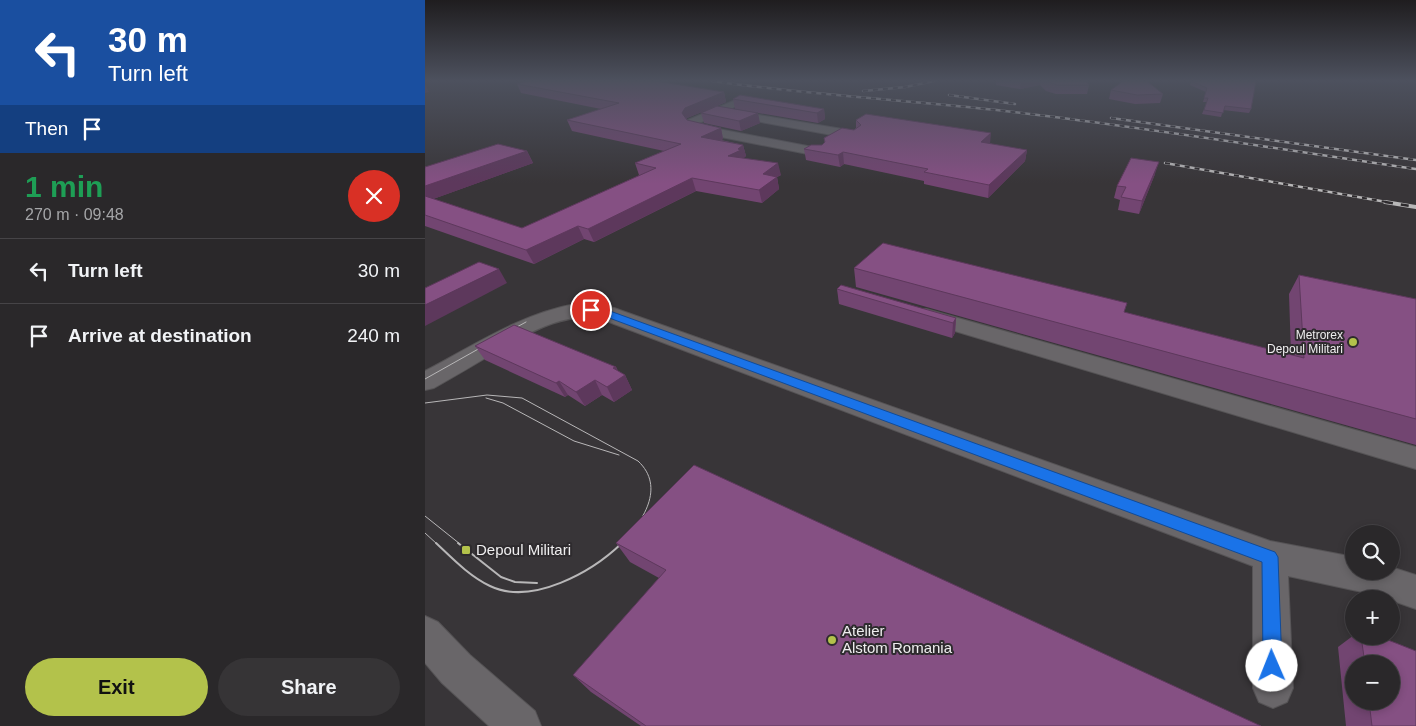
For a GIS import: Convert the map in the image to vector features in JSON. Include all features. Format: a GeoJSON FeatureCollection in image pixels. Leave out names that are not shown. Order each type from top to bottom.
{"type":"FeatureCollection","features":[{"type":"Feature","properties":{"kind":"street"},"geometry":{"type":"LineString","coordinates":[[709,115],[692,122],[695,126],[705,130],[818,152]]}},
{"type":"Feature","properties":{"kind":"street"},"geometry":{"type":"LineString","coordinates":[[742,115],[854,135]]}},
{"type":"Feature","properties":{"kind":"street"},"geometry":{"type":"LineString","coordinates":[[737,136],[772,120]]}},
{"type":"Feature","properties":{"kind":"street"},"geometry":{"type":"LineString","coordinates":[[908,310],[1416,458]]}},
{"type":"Feature","properties":{"kind":"street"},"geometry":{"type":"LineString","coordinates":[[425,382],[540,319],[575,311],[599,311],[1269,557],[1376,578],[1416,592]]}},
{"type":"Feature","properties":{"kind":"street"},"geometry":{"type":"LineString","coordinates":[[1269,557],[1273,688]]}},
{"type":"Feature","properties":{"kind":"street"},"geometry":{"type":"LineString","coordinates":[[425,635],[456,670],[520,726]]}},
{"type":"Feature","properties":{"kind":"building"},"geometry":{"type":"Polygon","coordinates":[[[583,115],[683,115],[687,120],[721,128],[701,137],[743,145],[738,149],[741,150],[728,156],[778,163],[763,174],[777,177],[759,190],[692,178],[588,229],[578,226],[526,250],[425,215],[425,196],[522,228],[656,168],[635,163],[681,144],[567,120],[583,115]]]}},
{"type":"Feature","properties":{"kind":"building"},"geometry":{"type":"Polygon","coordinates":[[[710,115],[754,115],[739,121],[710,115]]]}},
{"type":"Feature","properties":{"kind":"building"},"geometry":{"type":"Polygon","coordinates":[[[865,115],[872,115],[991,133],[981,142],[1027,150],[989,185],[924,172],[928,169],[843,152],[838,155],[804,149],[811,145],[822,145],[825,142],[824,138],[842,128],[854,130],[861,125],[856,120],[865,115]]]}},
{"type":"Feature","properties":{"kind":"building"},"geometry":{"type":"Polygon","coordinates":[[[498,144],[527,151],[425,186],[425,167],[498,144]]]}},
{"type":"Feature","properties":{"kind":"building"},"geometry":{"type":"Polygon","coordinates":[[[1131,158],[1159,162],[1142,201],[1121,197],[1126,187],[1117,186],[1131,158]]]}},
{"type":"Feature","properties":{"kind":"building"},"geometry":{"type":"Polygon","coordinates":[[[883,243],[1127,303],[1124,312],[1304,358],[1299,275],[1416,299],[1416,419],[854,268],[883,243]]]}},
{"type":"Feature","properties":{"kind":"building"},"geometry":{"type":"Polygon","coordinates":[[[479,262],[499,269],[425,305],[425,288],[479,262]]]}},
{"type":"Feature","properties":{"kind":"building"},"geometry":{"type":"Polygon","coordinates":[[[841,285],[956,318],[953,323],[837,289],[841,285]]]}},
{"type":"Feature","properties":{"kind":"building"},"geometry":{"type":"Polygon","coordinates":[[[514,325],[616,367],[613,368],[625,375],[607,387],[595,380],[576,392],[559,381],[556,383],[475,346],[514,325]]]}},
{"type":"Feature","properties":{"kind":"building","name":"Atelier Alstom Romania"},"geometry":{"type":"Polygon","coordinates":[[[694,465],[1261,726],[646,726],[573,675],[666,570],[616,543],[694,465]]]}},
{"type":"Feature","properties":{"kind":"building"},"geometry":{"type":"Polygon","coordinates":[[[1362,645],[1400,645],[1416,651],[1416,726],[1372,726],[1370,710],[1400,710],[1400,655],[1364,655],[1362,645]]]}},
{"type":"Feature","properties":{"kind":"tram line"},"geometry":{"type":"LineString","coordinates":[[506,333],[526,322]]}},
{"type":"Feature","properties":{"kind":"tram line"},"geometry":{"type":"LineString","coordinates":[[425,379],[489,343]]}},
{"type":"Feature","properties":{"kind":"tram line"},"geometry":{"type":"LineString","coordinates":[[425,403],[487,395],[522,398],[638,461],[646,471],[651,493],[643,515],[622,543]]}},
{"type":"Feature","properties":{"kind":"tram line"},"geometry":{"type":"LineString","coordinates":[[486,398],[503,403],[574,441],[619,455]]}},
{"type":"Feature","properties":{"kind":"tram line"},"geometry":{"type":"LineString","coordinates":[[425,516],[460,544]]}},
{"type":"Feature","properties":{"kind":"tram line"},"geometry":{"type":"LineString","coordinates":[[425,533],[437,544]]}},
{"type":"Feature","properties":{"kind":"tram line"},"geometry":{"type":"LineString","coordinates":[[436,543],[482,582],[506,591],[524,592],[542,589],[578,575],[595,565],[622,543]]}},
{"type":"Feature","properties":{"kind":"tram line"},"geometry":{"type":"LineString","coordinates":[[458,543],[501,577],[515,582],[537,583]]}},
{"type":"Feature","properties":{"kind":"railway"},"geometry":{"type":"LineString","coordinates":[[1037,115],[1211,138],[1416,169]]}},
{"type":"Feature","properties":{"kind":"railway"},"geometry":{"type":"LineString","coordinates":[[1111,118],[1416,160]]}},
{"type":"Feature","properties":{"kind":"railway"},"geometry":{"type":"LineString","coordinates":[[1165,163],[1392,203]]}},
{"type":"Feature","properties":{"kind":"railway"},"geometry":{"type":"LineString","coordinates":[[1385,202],[1416,207]]}},
{"type":"Feature","properties":{"kind":"place","name":"Metrorex Depoul Militari"},"geometry":{"type":"Point","coordinates":[1353,342]}},
{"type":"Feature","properties":{"kind":"place","name":"Depoul Militari"},"geometry":{"type":"Point","coordinates":[466,550]}},
{"type":"Feature","properties":{"kind":"place","name":"Atelier Alstom Romania"},"geometry":{"type":"Point","coordinates":[832,640]}},
{"type":"Feature","properties":{"kind":"route"},"geometry":{"type":"LineString","coordinates":[[591,310],[606,313],[1269,557],[1272,666]]}}]}
